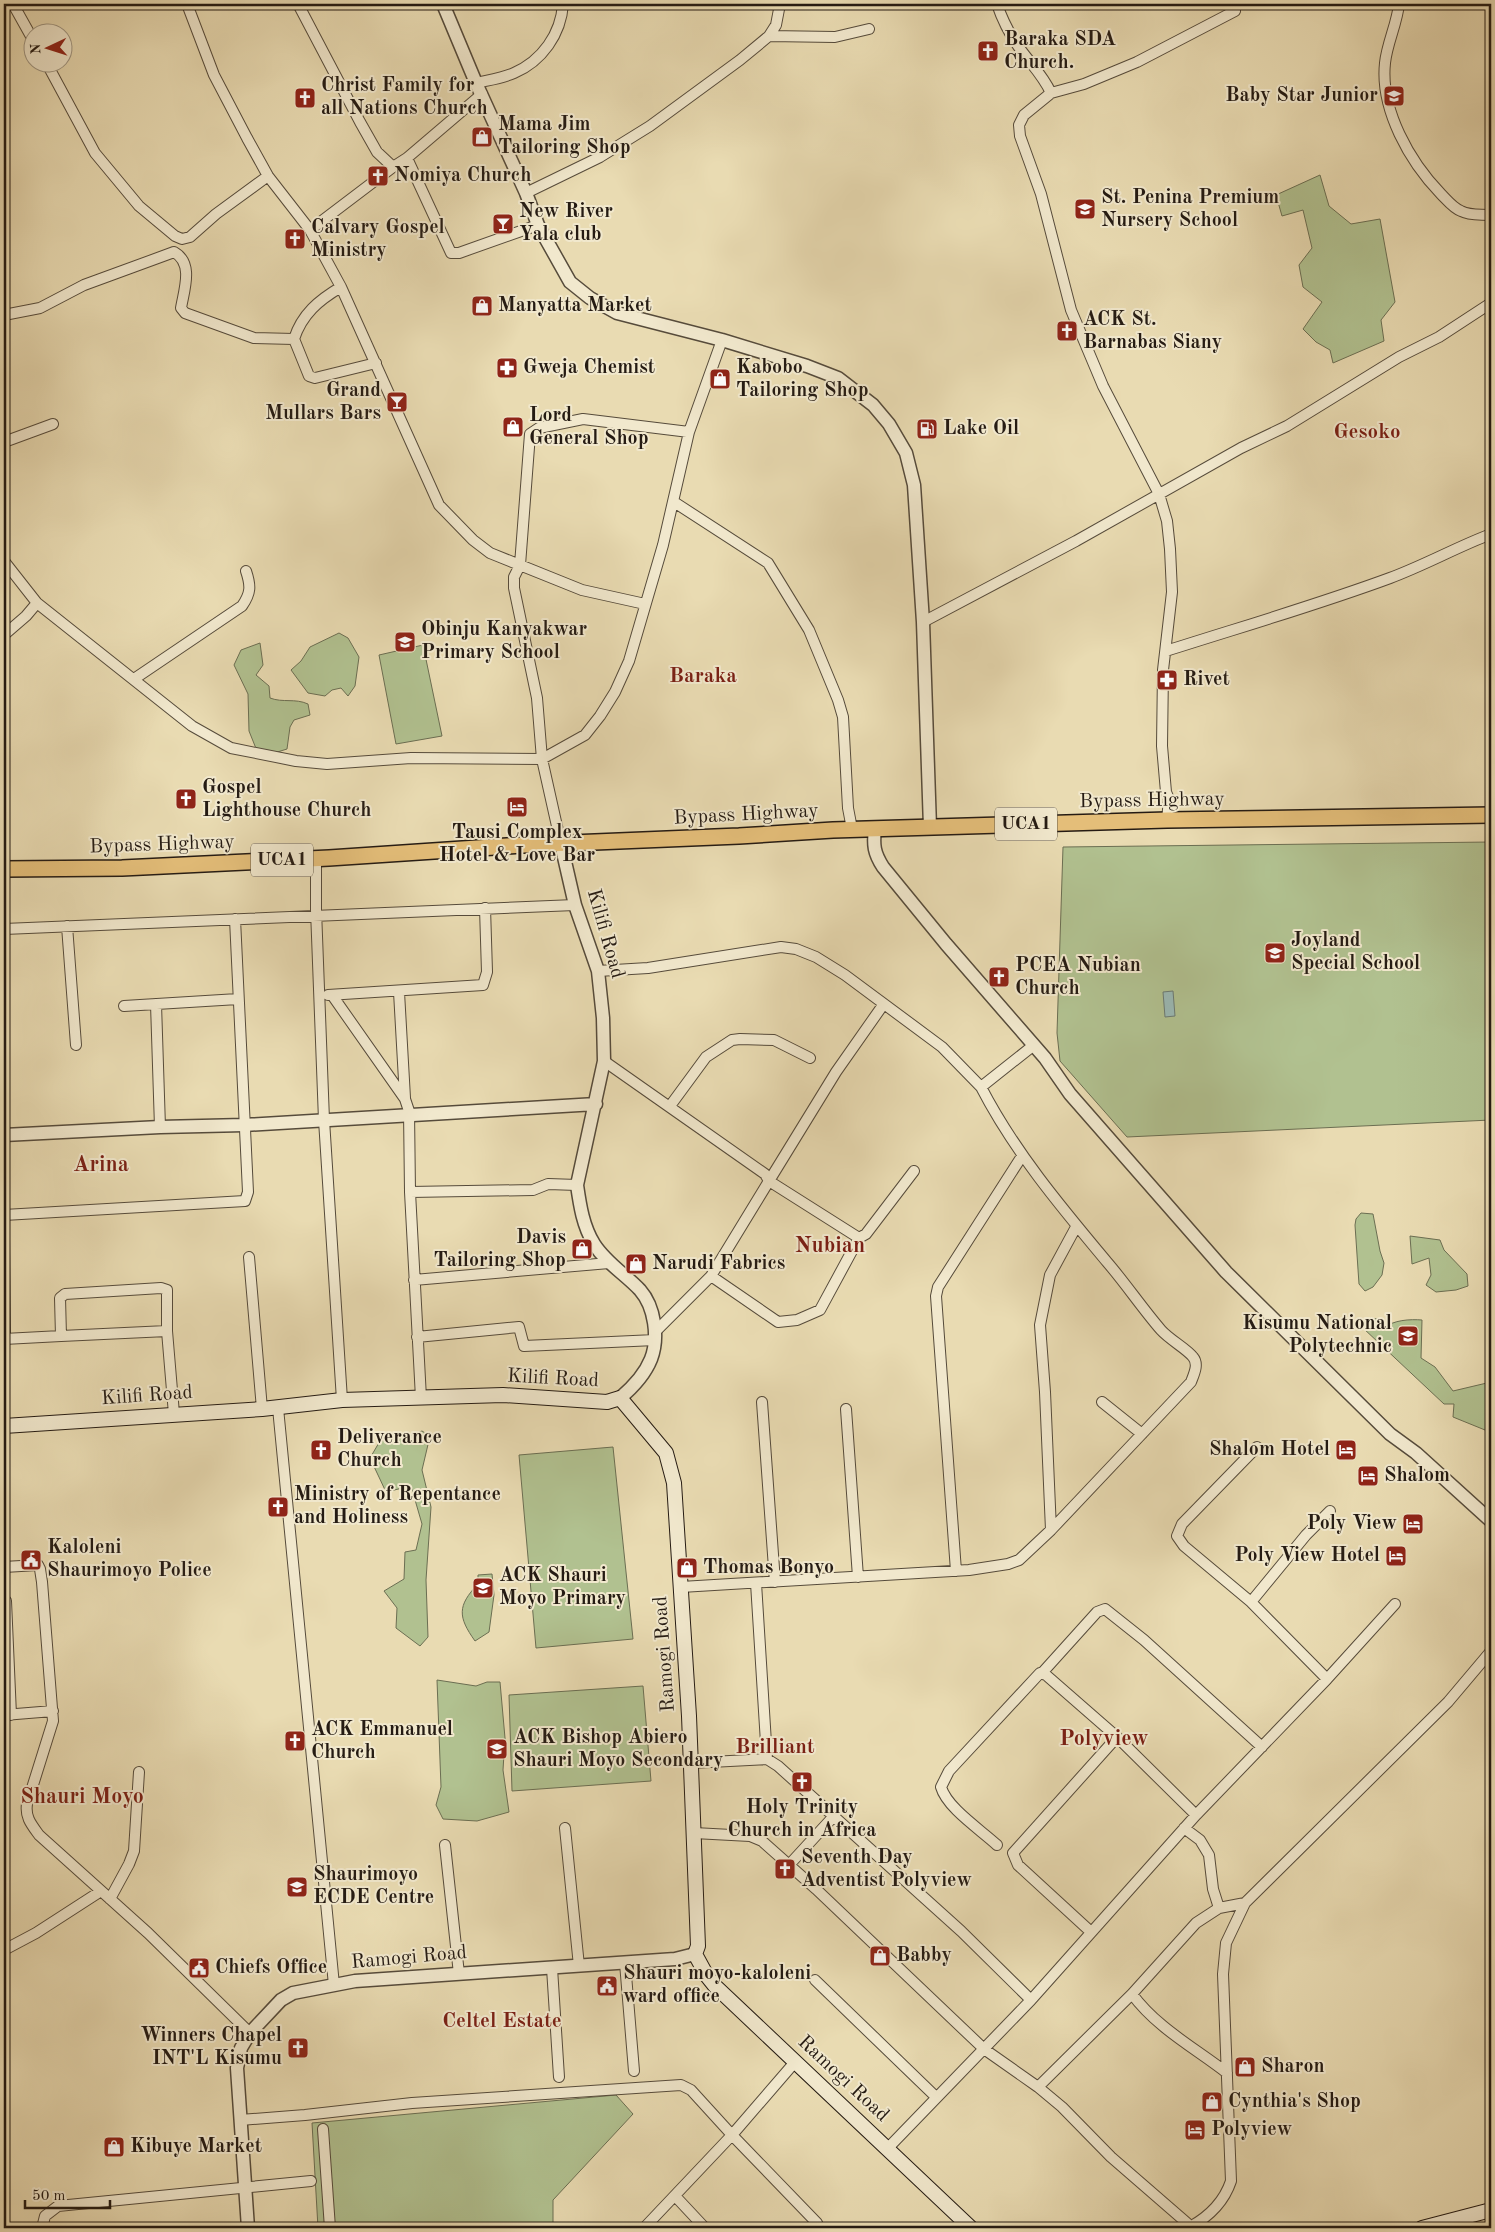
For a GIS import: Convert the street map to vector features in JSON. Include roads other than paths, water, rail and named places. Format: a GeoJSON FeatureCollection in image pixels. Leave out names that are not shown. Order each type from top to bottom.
{"type":"FeatureCollection","features":[{"type":"Feature","properties":{"kind":"main road","name":"Bypass Highway"},"geometry":{"type":"LineString","coordinates":[[4,869],[122,868],[852,829],[1167,820],[1491,815]]}},
{"type":"Feature","properties":{"kind":"main road","name":"Kilifi Road"},"geometry":{"type":"LineString","coordinates":[[4,1426],[278,1408],[342,1400],[503,1395],[607,1402],[620,1398]]}},
{"type":"Feature","properties":{"kind":"main road","name":"Ramogi Road"},"geometry":{"type":"LineString","coordinates":[[620,1398],[666,1453],[672,1470],[691,1763],[698,1946],[695,1954],[715,1986],[971,2228]]}},
{"type":"Feature","properties":{"kind":"main road"},"geometry":{"type":"LineString","coordinates":[[1422,2228],[1491,2210]]}},
{"type":"Feature","properties":{"kind":"street"},"geometry":{"type":"LineString","coordinates":[[13,4],[23,22]]}},
{"type":"Feature","properties":{"kind":"street"},"geometry":{"type":"LineString","coordinates":[[187,4],[214,75],[268,176],[310,230],[341,287],[439,505],[482,547],[520,565],[582,590],[646,604]]}},
{"type":"Feature","properties":{"kind":"street"},"geometry":{"type":"LineString","coordinates":[[298,4],[360,122],[378,152],[393,167]]}},
{"type":"Feature","properties":{"kind":"street"},"geometry":{"type":"LineString","coordinates":[[443,4],[526,193],[538,225],[570,282],[590,298],[617,313],[722,340],[807,366],[838,378],[873,405],[889,424],[906,452],[914,485],[922,622],[930,827]]}},
{"type":"Feature","properties":{"kind":"street"},"geometry":{"type":"LineString","coordinates":[[310,230],[393,167],[408,158],[479,89],[513,74],[533,62],[545,51],[552,39],[562,16],[563,4]]}},
{"type":"Feature","properties":{"kind":"street"},"geometry":{"type":"LineString","coordinates":[[526,193],[600,157],[650,126],[740,60],[769,36],[776,25],[780,4]]}},
{"type":"Feature","properties":{"kind":"street"},"geometry":{"type":"LineString","coordinates":[[997,4],[1002,20],[1047,84],[1051,93]]}},
{"type":"Feature","properties":{"kind":"street"},"geometry":{"type":"LineString","coordinates":[[1399,4],[1385,63],[1385,87],[1393,119],[1416,166],[1453,206],[1467,214],[1491,215]]}},
{"type":"Feature","properties":{"kind":"street"},"geometry":{"type":"LineString","coordinates":[[1167,820],[1169,799],[1166,792],[1162,746],[1163,670],[1172,592],[1170,549],[1164,508],[1159,494],[1103,386],[1071,310],[1041,194],[1020,136],[1020,125],[1024,115],[1051,93],[1084,84],[1137,62],[1235,12]]}},
{"type":"Feature","properties":{"kind":"street"},"geometry":{"type":"LineString","coordinates":[[769,36],[835,37],[869,29]]}},
{"type":"Feature","properties":{"kind":"street"},"geometry":{"type":"LineString","coordinates":[[51,72],[95,153],[139,206],[175,236],[182,239],[190,236],[216,214],[268,176]]}},
{"type":"Feature","properties":{"kind":"street"},"geometry":{"type":"LineString","coordinates":[[408,158],[451,253],[459,253],[538,225]]}},
{"type":"Feature","properties":{"kind":"street"},"geometry":{"type":"LineString","coordinates":[[4,315],[40,308],[84,285],[174,252],[182,258],[186,267],[182,311],[254,338],[294,339]]}},
{"type":"Feature","properties":{"kind":"street"},"geometry":{"type":"LineString","coordinates":[[341,287],[320,300],[298,326],[294,339],[309,376],[320,378],[376,363]]}},
{"type":"Feature","properties":{"kind":"street"},"geometry":{"type":"LineString","coordinates":[[922,622],[1076,541],[1241,448],[1287,426],[1491,303]]}},
{"type":"Feature","properties":{"kind":"street"},"geometry":{"type":"LineString","coordinates":[[4,561],[37,603],[192,726],[231,748],[296,761],[327,764],[411,758],[542,759],[585,735],[616,692],[629,661],[646,604],[674,502],[689,432],[722,340]]}},
{"type":"Feature","properties":{"kind":"street"},"geometry":{"type":"LineString","coordinates":[[560,844],[542,759],[537,698],[514,588],[514,577],[520,565],[530,434],[535,430],[583,419],[596,419],[689,432]]}},
{"type":"Feature","properties":{"kind":"street"},"geometry":{"type":"LineString","coordinates":[[4,442],[53,424]]}},
{"type":"Feature","properties":{"kind":"street"},"geometry":{"type":"LineString","coordinates":[[674,502],[768,562],[809,630],[838,700],[843,717],[848,808],[852,829]]}},
{"type":"Feature","properties":{"kind":"street"},"geometry":{"type":"LineString","coordinates":[[1166,650],[1306,607],[1390,578],[1454,548],[1491,534]]}},
{"type":"Feature","properties":{"kind":"street"},"geometry":{"type":"LineString","coordinates":[[134,679],[242,606],[249,596],[251,585],[246,571]]}},
{"type":"Feature","properties":{"kind":"street"},"geometry":{"type":"LineString","coordinates":[[4,634],[26,616],[37,603]]}},
{"type":"Feature","properties":{"kind":"street"},"geometry":{"type":"LineString","coordinates":[[875,829],[873,844],[875,854],[883,867],[951,951],[1034,1045],[1070,1094],[1226,1272],[1390,1434],[1416,1453],[1491,1521]]}},
{"type":"Feature","properties":{"kind":"street","name":"Kilifi Road"},"geometry":{"type":"LineString","coordinates":[[560,844],[575,905],[598,971],[603,1018],[604,1061],[596,1104],[580,1162],[577,1185],[584,1224],[594,1244],[609,1263],[640,1291],[650,1306],[654,1336],[651,1359],[634,1386],[620,1398]]}},
{"type":"Feature","properties":{"kind":"street"},"geometry":{"type":"LineString","coordinates":[[316,858],[324,1120],[342,1400]]}},
{"type":"Feature","properties":{"kind":"street"},"geometry":{"type":"LineString","coordinates":[[4,929],[575,905]]}},
{"type":"Feature","properties":{"kind":"street"},"geometry":{"type":"LineString","coordinates":[[320,995],[400,992],[483,985],[487,972],[485,908]]}},
{"type":"Feature","properties":{"kind":"street"},"geometry":{"type":"LineString","coordinates":[[4,1215],[246,1201],[248,1192],[235,919]]}},
{"type":"Feature","properties":{"kind":"street"},"geometry":{"type":"LineString","coordinates":[[67,926],[76,1045]]}},
{"type":"Feature","properties":{"kind":"street"},"geometry":{"type":"LineString","coordinates":[[598,971],[648,968],[754,950],[787,947],[796,949],[824,962],[845,975],[942,1047],[981,1087],[1022,1156],[1076,1227],[1107,1262],[1162,1331],[1176,1345],[1193,1357],[1196,1365],[1191,1382],[1051,1530],[1019,1560],[1008,1564],[956,1570],[680,1588]]}},
{"type":"Feature","properties":{"kind":"street"},"geometry":{"type":"LineString","coordinates":[[400,992],[405,1099],[410,1115],[410,1192],[421,1398]]}},
{"type":"Feature","properties":{"kind":"street"},"geometry":{"type":"LineString","coordinates":[[332,995],[405,1099]]}},
{"type":"Feature","properties":{"kind":"street"},"geometry":{"type":"LineString","coordinates":[[124,1006],[238,999]]}},
{"type":"Feature","properties":{"kind":"street"},"geometry":{"type":"LineString","coordinates":[[156,1004],[160,1127]]}},
{"type":"Feature","properties":{"kind":"street"},"geometry":{"type":"LineString","coordinates":[[417,1337],[519,1327],[524,1346],[654,1336],[711,1276],[836,1072],[883,1005]]}},
{"type":"Feature","properties":{"kind":"street"},"geometry":{"type":"LineString","coordinates":[[670,1106],[706,1057],[732,1040],[774,1040],[810,1058]]}},
{"type":"Feature","properties":{"kind":"street"},"geometry":{"type":"LineString","coordinates":[[981,1087],[1034,1045]]}},
{"type":"Feature","properties":{"kind":"street"},"geometry":{"type":"LineString","coordinates":[[604,1061],[765,1174],[769,1181],[859,1238]]}},
{"type":"Feature","properties":{"kind":"street"},"geometry":{"type":"LineString","coordinates":[[4,1135],[244,1125],[596,1104]]}},
{"type":"Feature","properties":{"kind":"street"},"geometry":{"type":"LineString","coordinates":[[956,1570],[936,1296],[938,1287],[1022,1156]]}},
{"type":"Feature","properties":{"kind":"street"},"geometry":{"type":"LineString","coordinates":[[711,1276],[778,1322],[797,1320],[820,1310],[859,1238],[866,1234],[914,1171]]}},
{"type":"Feature","properties":{"kind":"street"},"geometry":{"type":"LineString","coordinates":[[410,1192],[532,1190],[548,1184],[577,1185]]}},
{"type":"Feature","properties":{"kind":"street"},"geometry":{"type":"LineString","coordinates":[[1051,1530],[1052,1506],[1040,1325],[1050,1275],[1076,1227]]}},
{"type":"Feature","properties":{"kind":"street"},"geometry":{"type":"LineString","coordinates":[[4,1239],[4,1339],[167,1330]]}},
{"type":"Feature","properties":{"kind":"street"},"geometry":{"type":"LineString","coordinates":[[249,1257],[262,1409]]}},
{"type":"Feature","properties":{"kind":"street"},"geometry":{"type":"LineString","coordinates":[[414,1280],[609,1263]]}},
{"type":"Feature","properties":{"kind":"street"},"geometry":{"type":"LineString","coordinates":[[61,1336],[59,1302],[65,1294],[162,1288],[167,1290],[167,1330],[174,1414]]}},
{"type":"Feature","properties":{"kind":"street"},"geometry":{"type":"LineString","coordinates":[[762,1402],[775,1582]]}},
{"type":"Feature","properties":{"kind":"street"},"geometry":{"type":"LineString","coordinates":[[1102,1402],[1142,1434]]}},
{"type":"Feature","properties":{"kind":"street"},"geometry":{"type":"LineString","coordinates":[[278,1408],[334,1985]]}},
{"type":"Feature","properties":{"kind":"street"},"geometry":{"type":"LineString","coordinates":[[846,1409],[858,1577]]}},
{"type":"Feature","properties":{"kind":"street"},"geometry":{"type":"LineString","coordinates":[[1257,1447],[1182,1524],[1177,1536],[1184,1546],[1250,1602],[1327,1679]]}},
{"type":"Feature","properties":{"kind":"street"},"geometry":{"type":"LineString","coordinates":[[1250,1602],[1306,1535],[1330,1511]]}},
{"type":"Feature","properties":{"kind":"street"},"geometry":{"type":"LineString","coordinates":[[4,1567],[32,1564],[38,1565],[40,1569],[53,1711],[53,1721],[36,1771],[26,1812],[39,1835],[148,1933],[250,2033]]}},
{"type":"Feature","properties":{"kind":"street"},"geometry":{"type":"LineString","coordinates":[[756,1583],[767,1759]]}},
{"type":"Feature","properties":{"kind":"street"},"geometry":{"type":"LineString","coordinates":[[4,1599],[6,1601],[8,1715],[53,1711]]}},
{"type":"Feature","properties":{"kind":"street"},"geometry":{"type":"LineString","coordinates":[[888,2148],[1031,2000],[1184,1828],[1327,1679],[1395,1604]]}},
{"type":"Feature","properties":{"kind":"street"},"geometry":{"type":"LineString","coordinates":[[997,1845],[954,1807],[943,1794],[941,1787],[949,1772],[1038,1675],[1042,1673],[1098,1612],[1105,1609],[1144,1640],[1262,1747]]}},
{"type":"Feature","properties":{"kind":"street"},"geometry":{"type":"LineString","coordinates":[[694,1833],[756,1838],[789,1865],[984,2049],[1038,2087],[1062,2107],[1110,2157],[1190,2228],[1212,2212],[1226,2195],[1231,2181],[1223,1974],[1226,1943],[1245,1903],[1448,1702],[1491,1652]]}},
{"type":"Feature","properties":{"kind":"street"},"geometry":{"type":"LineString","coordinates":[[1042,1673],[1117,1737],[1196,1815]]}},
{"type":"Feature","properties":{"kind":"street"},"geometry":{"type":"LineString","coordinates":[[1091,1932],[1018,1865],[1013,1853],[1117,1737]]}},
{"type":"Feature","properties":{"kind":"street"},"geometry":{"type":"LineString","coordinates":[[691,1763],[767,1759],[778,1766],[961,1931],[1031,2000]]}},
{"type":"Feature","properties":{"kind":"street"},"geometry":{"type":"LineString","coordinates":[[110,1899],[134,1851],[139,1772]]}},
{"type":"Feature","properties":{"kind":"street"},"geometry":{"type":"LineString","coordinates":[[789,1865],[834,1816]]}},
{"type":"Feature","properties":{"kind":"street"},"geometry":{"type":"LineString","coordinates":[[565,1828],[579,1966]]}},
{"type":"Feature","properties":{"kind":"street"},"geometry":{"type":"LineString","coordinates":[[1184,1828],[1200,1840],[1209,1855],[1213,1889],[1219,1908]]}},
{"type":"Feature","properties":{"kind":"street"},"geometry":{"type":"LineString","coordinates":[[445,1845],[460,1974]]}},
{"type":"Feature","properties":{"kind":"street"},"geometry":{"type":"LineString","coordinates":[[4,1950],[36,1933],[101,1891]]}},
{"type":"Feature","properties":{"kind":"street"},"geometry":{"type":"LineString","coordinates":[[1038,2087],[1132,1994],[1196,1923],[1219,1908],[1245,1903]]}},
{"type":"Feature","properties":{"kind":"street","name":"Ramogi Road"},"geometry":{"type":"LineString","coordinates":[[248,2228],[237,2068],[241,2048],[250,2033],[281,2000],[293,1993],[355,1981],[675,1959],[695,1954]]}},
{"type":"Feature","properties":{"kind":"street"},"geometry":{"type":"LineString","coordinates":[[625,1962],[634,2071]]}},
{"type":"Feature","properties":{"kind":"street"},"geometry":{"type":"LineString","coordinates":[[552,1968],[559,2077]]}},
{"type":"Feature","properties":{"kind":"street"},"geometry":{"type":"LineString","coordinates":[[815,1980],[936,2097]]}},
{"type":"Feature","properties":{"kind":"street"},"geometry":{"type":"LineString","coordinates":[[1132,1994],[1141,2007],[1160,2025],[1227,2073]]}},
{"type":"Feature","properties":{"kind":"street"},"geometry":{"type":"LineString","coordinates":[[644,2228],[676,2197],[795,2062]]}},
{"type":"Feature","properties":{"kind":"street"},"geometry":{"type":"LineString","coordinates":[[240,2120],[412,2103],[681,2085],[691,2090],[820,2228]]}},
{"type":"Feature","properties":{"kind":"street"},"geometry":{"type":"LineString","coordinates":[[323,2129],[330,2228]]}},
{"type":"Feature","properties":{"kind":"street"},"geometry":{"type":"LineString","coordinates":[[42,2228],[45,2216],[58,2206],[311,2181]]}},
{"type":"Feature","properties":{"kind":"street"},"geometry":{"type":"LineString","coordinates":[[676,2197],[705,2228]]}},
{"type":"Feature","properties":{"kind":"water"},"geometry":{"type":"Polygon","coordinates":[[[1173,991],[1175,1016],[1165,1017],[1163,992],[1173,991]]]}},
{"type":"Feature","properties":{"kind":"place","name":"Baraka SDA Church."},"geometry":{"type":"Point","coordinates":[988,51]}},
{"type":"Feature","properties":{"kind":"place","name":"Baby Star Junior"},"geometry":{"type":"Point","coordinates":[1394,96]}},
{"type":"Feature","properties":{"kind":"place","name":"Christ Family for all Nations Church"},"geometry":{"type":"Point","coordinates":[305,98]}},
{"type":"Feature","properties":{"kind":"place","name":"Mama Jim Tailoring Shop"},"geometry":{"type":"Point","coordinates":[482,137]}},
{"type":"Feature","properties":{"kind":"place","name":"Nomiya Church"},"geometry":{"type":"Point","coordinates":[378,176]}},
{"type":"Feature","properties":{"kind":"place","name":"St. Penina Premium Nursery School"},"geometry":{"type":"Point","coordinates":[1085,209]}},
{"type":"Feature","properties":{"kind":"place","name":"New River Yala club"},"geometry":{"type":"Point","coordinates":[503,224]}},
{"type":"Feature","properties":{"kind":"place","name":"Calvary Gospel Ministry"},"geometry":{"type":"Point","coordinates":[295,239]}},
{"type":"Feature","properties":{"kind":"place","name":"Manyatta Market"},"geometry":{"type":"Point","coordinates":[482,306]}},
{"type":"Feature","properties":{"kind":"place","name":"ACK St. Barnabas Siany"},"geometry":{"type":"Point","coordinates":[1067,331]}},
{"type":"Feature","properties":{"kind":"place","name":"Gweja Chemist"},"geometry":{"type":"Point","coordinates":[507,368]}},
{"type":"Feature","properties":{"kind":"place","name":"Kabobo Tailoring Shop"},"geometry":{"type":"Point","coordinates":[720,379]}},
{"type":"Feature","properties":{"kind":"place","name":"Grand Mullars Bars"},"geometry":{"type":"Point","coordinates":[397,402]}},
{"type":"Feature","properties":{"kind":"place","name":"Lord General Shop"},"geometry":{"type":"Point","coordinates":[513,427]}},
{"type":"Feature","properties":{"kind":"place","name":"Lake Oil"},"geometry":{"type":"Point","coordinates":[927,429]}},
{"type":"Feature","properties":{"kind":"place","name":"Obinju Kanyakwar Primary School"},"geometry":{"type":"Point","coordinates":[405,642]}},
{"type":"Feature","properties":{"kind":"place","name":"Rivet"},"geometry":{"type":"Point","coordinates":[1167,680]}},
{"type":"Feature","properties":{"kind":"place","name":"Gospel Lighthouse Church"},"geometry":{"type":"Point","coordinates":[186,799]}},
{"type":"Feature","properties":{"kind":"place","name":"Tausi Complex Hotel & Love Bar"},"geometry":{"type":"Point","coordinates":[517,807]}},
{"type":"Feature","properties":{"kind":"place","name":"Joyland Special School"},"geometry":{"type":"Point","coordinates":[1275,953]}},
{"type":"Feature","properties":{"kind":"place","name":"PCEA Nubian Church"},"geometry":{"type":"Point","coordinates":[999,977]}},
{"type":"Feature","properties":{"kind":"place","name":"Davis Tailoring Shop"},"geometry":{"type":"Point","coordinates":[582,1249]}},
{"type":"Feature","properties":{"kind":"place","name":"Narudi Fabrics"},"geometry":{"type":"Point","coordinates":[636,1264]}},
{"type":"Feature","properties":{"kind":"place","name":"Kisumu National Polytechnic"},"geometry":{"type":"Point","coordinates":[1408,1336]}},
{"type":"Feature","properties":{"kind":"place","name":"Deliverance Church"},"geometry":{"type":"Point","coordinates":[321,1450]}},
{"type":"Feature","properties":{"kind":"place","name":"Shalom Hotel"},"geometry":{"type":"Point","coordinates":[1346,1450]}},
{"type":"Feature","properties":{"kind":"place","name":"Shalom"},"geometry":{"type":"Point","coordinates":[1368,1476]}},
{"type":"Feature","properties":{"kind":"place","name":"Ministry of Repentance and Holiness"},"geometry":{"type":"Point","coordinates":[278,1507]}},
{"type":"Feature","properties":{"kind":"place","name":"Poly View"},"geometry":{"type":"Point","coordinates":[1413,1524]}},
{"type":"Feature","properties":{"kind":"place","name":"Poly View Hotel"},"geometry":{"type":"Point","coordinates":[1396,1556]}},
{"type":"Feature","properties":{"kind":"place","name":"Kaloleni Shaurimoyo Police"},"geometry":{"type":"Point","coordinates":[31,1560]}},
{"type":"Feature","properties":{"kind":"place","name":"Thomas Bonyo"},"geometry":{"type":"Point","coordinates":[687,1568]}},
{"type":"Feature","properties":{"kind":"place","name":"ACK Shauri Moyo Primary"},"geometry":{"type":"Point","coordinates":[483,1588]}},
{"type":"Feature","properties":{"kind":"place","name":"ACK Emmanuel Church"},"geometry":{"type":"Point","coordinates":[295,1741]}},
{"type":"Feature","properties":{"kind":"place","name":"ACK Bishop Abiero Shauri Moyo Secondary"},"geometry":{"type":"Point","coordinates":[497,1749]}},
{"type":"Feature","properties":{"kind":"place","name":"Holy Trinity Church in Africa"},"geometry":{"type":"Point","coordinates":[802,1782]}},
{"type":"Feature","properties":{"kind":"place","name":"Seventh Day Adventist Polyview"},"geometry":{"type":"Point","coordinates":[785,1869]}},
{"type":"Feature","properties":{"kind":"place","name":"Shaurimoyo ECDE Centre"},"geometry":{"type":"Point","coordinates":[297,1887]}},
{"type":"Feature","properties":{"kind":"place","name":"Babby"},"geometry":{"type":"Point","coordinates":[880,1956]}},
{"type":"Feature","properties":{"kind":"place","name":"Chiefs Office"},"geometry":{"type":"Point","coordinates":[199,1968]}},
{"type":"Feature","properties":{"kind":"place","name":"Shauri moyo-kaloleni ward office"},"geometry":{"type":"Point","coordinates":[607,1986]}},
{"type":"Feature","properties":{"kind":"place","name":"Winners Chapel INT'L Kisumu"},"geometry":{"type":"Point","coordinates":[298,2048]}},
{"type":"Feature","properties":{"kind":"place","name":"Sharon"},"geometry":{"type":"Point","coordinates":[1245,2067]}},
{"type":"Feature","properties":{"kind":"place","name":"Cynthia's Shop"},"geometry":{"type":"Point","coordinates":[1212,2102]}},
{"type":"Feature","properties":{"kind":"place","name":"Polyview"},"geometry":{"type":"Point","coordinates":[1195,2130]}},
{"type":"Feature","properties":{"kind":"place","name":"Kibuye Market"},"geometry":{"type":"Point","coordinates":[114,2147]}},
{"type":"Feature","properties":{"kind":"district","name":"Gesoko"},"geometry":{"type":"Point","coordinates":[1367,432]}},
{"type":"Feature","properties":{"kind":"district","name":"Baraka"},"geometry":{"type":"Point","coordinates":[703,676]}},
{"type":"Feature","properties":{"kind":"district","name":"Arina"},"geometry":{"type":"Point","coordinates":[101,1165]}},
{"type":"Feature","properties":{"kind":"district","name":"Nubian"},"geometry":{"type":"Point","coordinates":[830,1246]}},
{"type":"Feature","properties":{"kind":"district","name":"Polyview"},"geometry":{"type":"Point","coordinates":[1104,1739]}},
{"type":"Feature","properties":{"kind":"district","name":"Brilliant"},"geometry":{"type":"Point","coordinates":[775,1747]}},
{"type":"Feature","properties":{"kind":"district","name":"Shauri Moyo"},"geometry":{"type":"Point","coordinates":[82,1797]}},
{"type":"Feature","properties":{"kind":"district","name":"Celtel Estate"},"geometry":{"type":"Point","coordinates":[502,2021]}}]}
